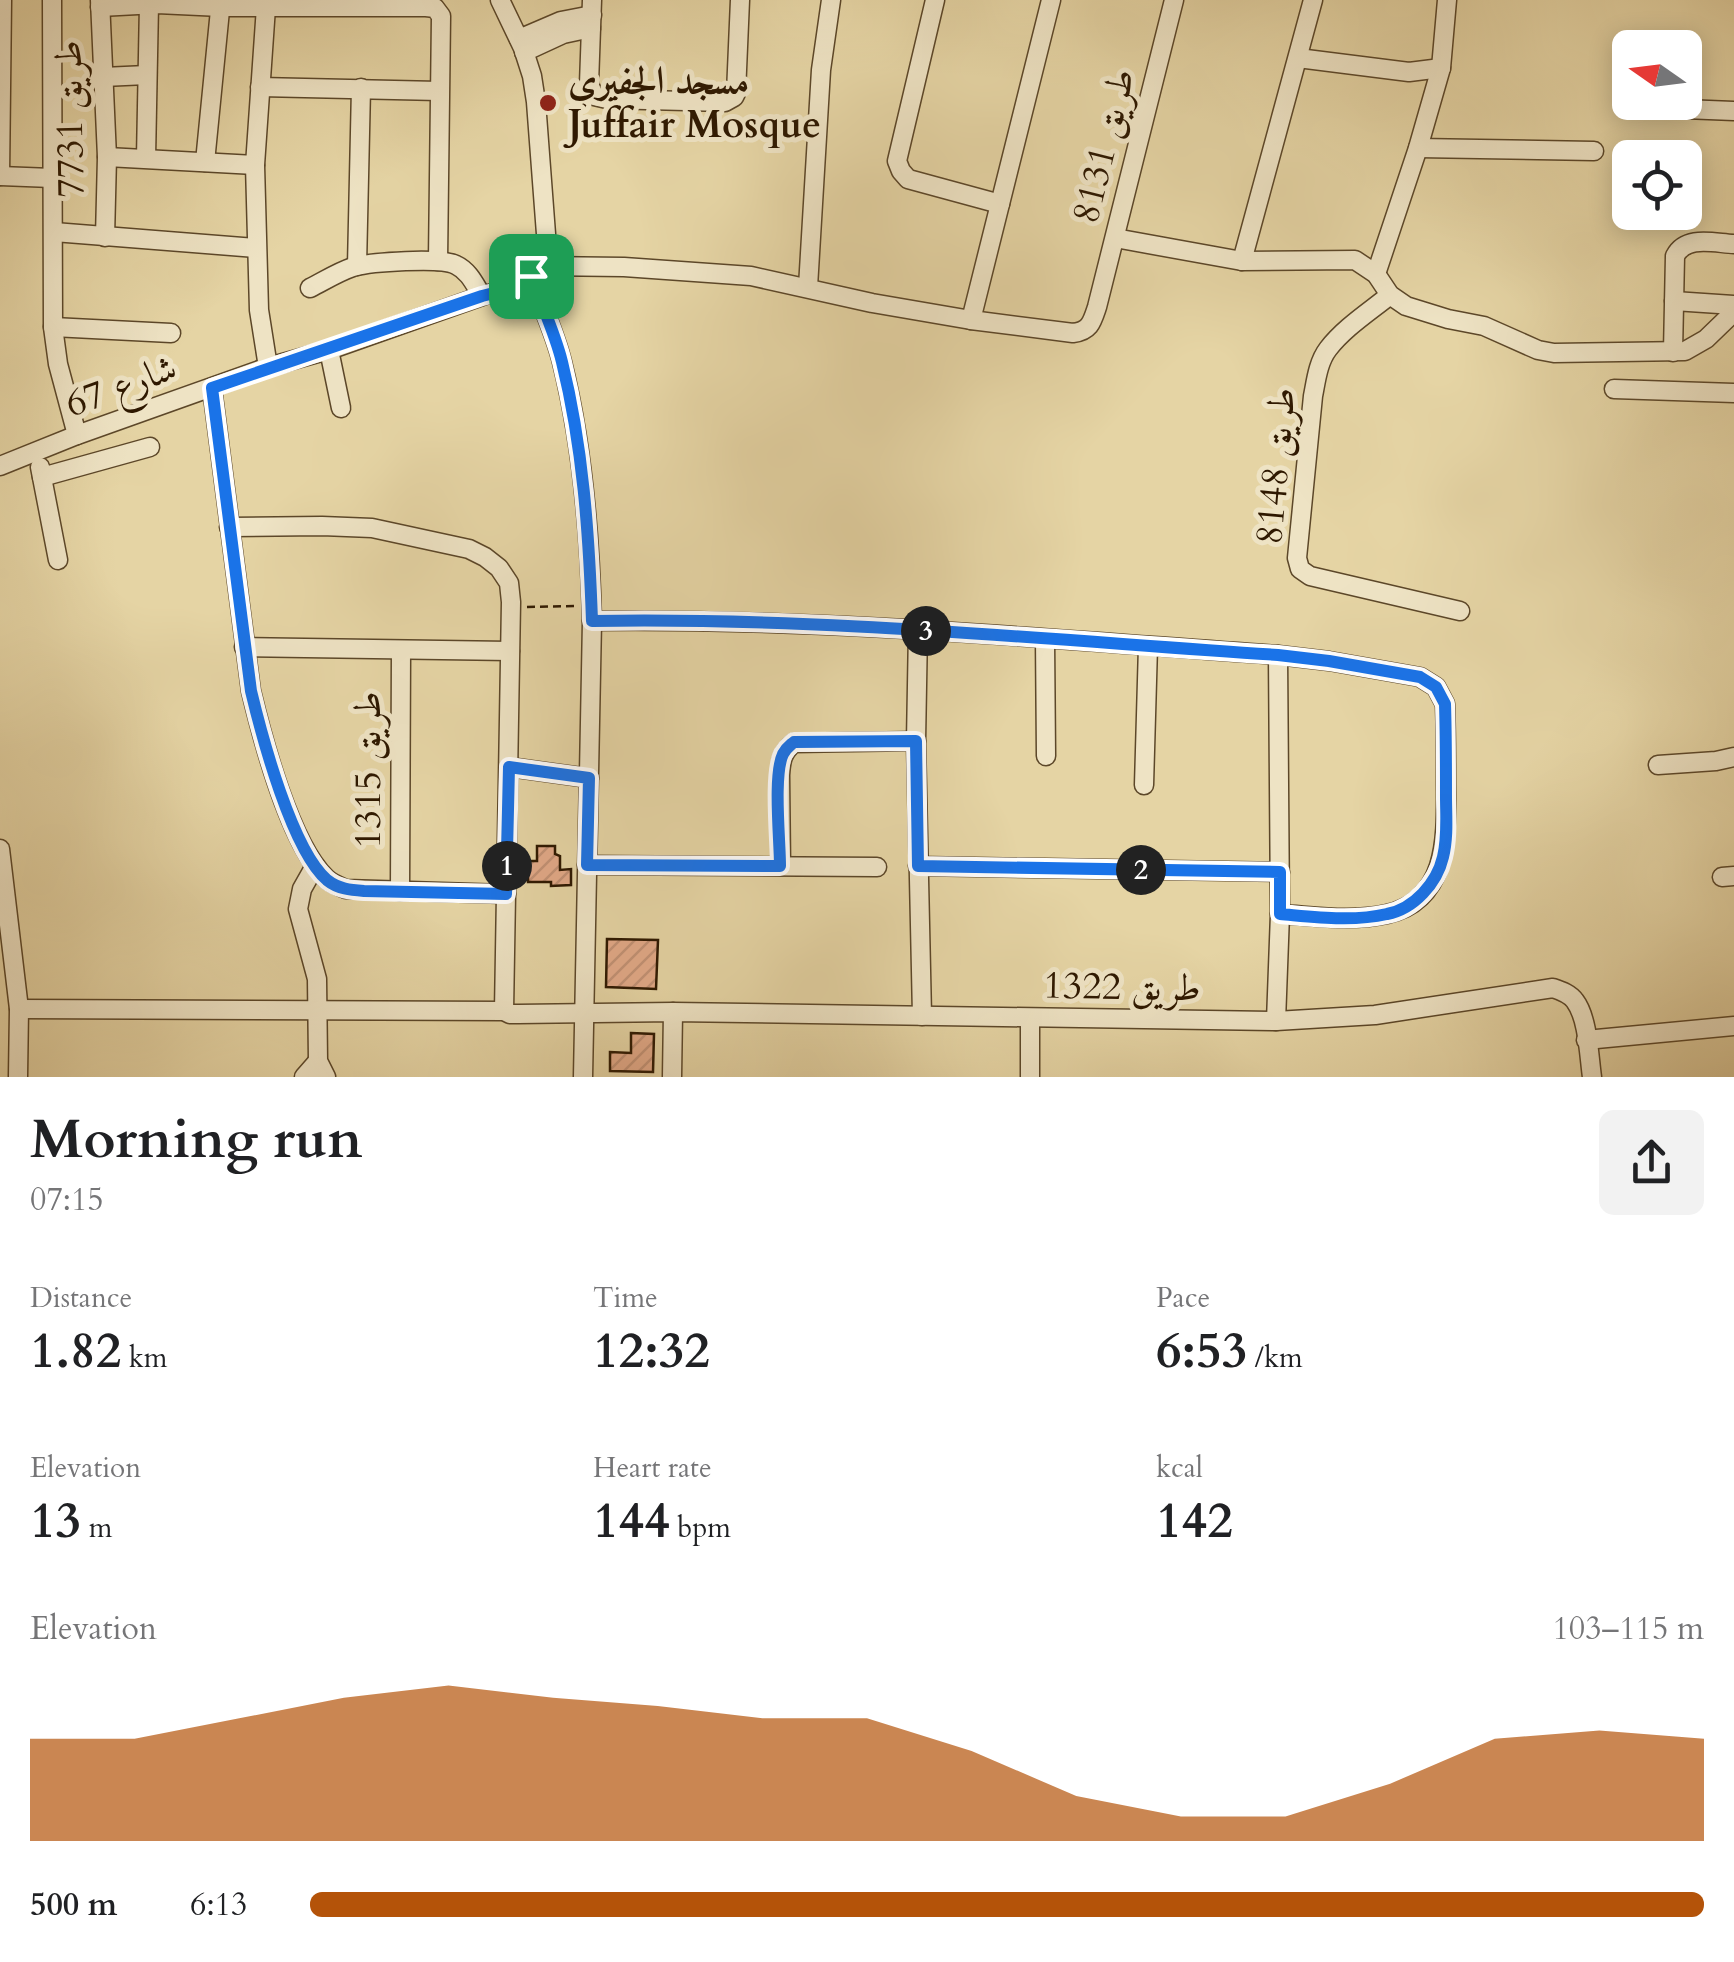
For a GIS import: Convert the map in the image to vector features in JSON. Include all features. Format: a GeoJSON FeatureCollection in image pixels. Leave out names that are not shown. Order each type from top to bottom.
{"type":"FeatureCollection","features":[{"type":"Feature","properties":{"kind":"street"},"geometry":{"type":"LineString","coordinates":[[2,0],[0,176],[52,178]]}},
{"type":"Feature","properties":{"kind":"street"},"geometry":{"type":"LineString","coordinates":[[52,0],[53,327],[58,364],[77,435]]}},
{"type":"Feature","properties":{"kind":"street"},"geometry":{"type":"LineString","coordinates":[[500,0],[532,76],[546,245],[535,271],[562,359],[579,448],[588,538],[592,614],[583,1077]]}},
{"type":"Feature","properties":{"kind":"street"},"geometry":{"type":"LineString","coordinates":[[522,46],[547,26],[592,14],[589,84],[594,96],[724,102],[736,93],[740,0]]}},
{"type":"Feature","properties":{"kind":"street"},"geometry":{"type":"LineString","coordinates":[[808,287],[830,0]]}},
{"type":"Feature","properties":{"kind":"street"},"geometry":{"type":"LineString","coordinates":[[935,0],[898,161],[901,171],[908,179],[1000,204]]}},
{"type":"Feature","properties":{"kind":"street"},"geometry":{"type":"LineString","coordinates":[[535,271],[624,266],[734,274],[971,320],[1051,0]]}},
{"type":"Feature","properties":{"kind":"street","name":"طريق 8131"},"geometry":{"type":"LineString","coordinates":[[971,320],[1073,333],[1092,324],[1174,0]]}},
{"type":"Feature","properties":{"kind":"street"},"geometry":{"type":"LineString","coordinates":[[1242,262],[1313,0]]}},
{"type":"Feature","properties":{"kind":"street"},"geometry":{"type":"LineString","coordinates":[[1376,274],[1441,68],[1447,0]]}},
{"type":"Feature","properties":{"kind":"street"},"geometry":{"type":"LineString","coordinates":[[146,158],[154,2]]}},
{"type":"Feature","properties":{"kind":"street"},"geometry":{"type":"LineString","coordinates":[[205,162],[221,3]]}},
{"type":"Feature","properties":{"kind":"street"},"geometry":{"type":"LineString","coordinates":[[100,4],[442,4],[438,261]]}},
{"type":"Feature","properties":{"kind":"street","name":"طريق 7731"},"geometry":{"type":"LineString","coordinates":[[100,4],[106,157],[104,237]]}},
{"type":"Feature","properties":{"kind":"street"},"geometry":{"type":"LineString","coordinates":[[266,7],[255,165],[259,310],[268,367]]}},
{"type":"Feature","properties":{"kind":"street"},"geometry":{"type":"LineString","coordinates":[[1298,58],[1409,72],[1441,68]]}},
{"type":"Feature","properties":{"kind":"street"},"geometry":{"type":"LineString","coordinates":[[103,77],[148,76]]}},
{"type":"Feature","properties":{"kind":"street"},"geometry":{"type":"LineString","coordinates":[[260,86],[439,91]]}},
{"type":"Feature","properties":{"kind":"street"},"geometry":{"type":"LineString","coordinates":[[357,266],[361,88]]}},
{"type":"Feature","properties":{"kind":"street"},"geometry":{"type":"LineString","coordinates":[[1702,110],[1734,111]]}},
{"type":"Feature","properties":{"kind":"street"},"geometry":{"type":"LineString","coordinates":[[1418,148],[1594,150]]}},
{"type":"Feature","properties":{"kind":"street"},"geometry":{"type":"LineString","coordinates":[[106,157],[255,165]]}},
{"type":"Feature","properties":{"kind":"street","name":"شارع 67"},"geometry":{"type":"LineString","coordinates":[[487,294],[514,280],[532,263],[544,223]]}},
{"type":"Feature","properties":{"kind":"street","name":"طريق 7731"},"geometry":{"type":"LineString","coordinates":[[54,232],[256,248]]}},
{"type":"Feature","properties":{"kind":"street"},"geometry":{"type":"LineString","coordinates":[[1115,238],[1242,262],[1346,260],[1363,264],[1376,274],[1390,295],[1406,306],[1484,326],[1538,350],[1673,352],[1696,346],[1734,308]]}},
{"type":"Feature","properties":{"kind":"street"},"geometry":{"type":"LineString","coordinates":[[1673,352],[1675,256],[1679,248],[1695,242],[1734,244]]}},
{"type":"Feature","properties":{"kind":"street"},"geometry":{"type":"LineString","coordinates":[[310,288],[357,266],[438,261],[456,265],[487,294]]}},
{"type":"Feature","properties":{"kind":"street","name":"شارع 67"},"geometry":{"type":"LineString","coordinates":[[0,466],[268,367],[514,288],[535,271]]}},
{"type":"Feature","properties":{"kind":"street","name":"طريق 8148"},"geometry":{"type":"LineString","coordinates":[[1390,295],[1326,351],[1317,373],[1296,558],[1300,569],[1310,576],[1460,610]]}},
{"type":"Feature","properties":{"kind":"street"},"geometry":{"type":"LineString","coordinates":[[1674,300],[1734,308]]}},
{"type":"Feature","properties":{"kind":"street"},"geometry":{"type":"LineString","coordinates":[[53,327],[172,333]]}},
{"type":"Feature","properties":{"kind":"street"},"geometry":{"type":"LineString","coordinates":[[328,350],[341,408]]}},
{"type":"Feature","properties":{"kind":"street"},"geometry":{"type":"LineString","coordinates":[[212,388],[251,691],[262,737],[300,839],[315,866],[329,882],[346,890],[506,894]]}},
{"type":"Feature","properties":{"kind":"street"},"geometry":{"type":"LineString","coordinates":[[1614,389],[1734,393]]}},
{"type":"Feature","properties":{"kind":"street"},"geometry":{"type":"LineString","coordinates":[[42,477],[150,447]]}},
{"type":"Feature","properties":{"kind":"street"},"geometry":{"type":"LineString","coordinates":[[37,453],[58,560]]}},
{"type":"Feature","properties":{"kind":"street"},"geometry":{"type":"LineString","coordinates":[[229,527],[372,528],[469,549],[485,556],[509,583],[504,1011]]}},
{"type":"Feature","properties":{"kind":"street"},"geometry":{"type":"LineString","coordinates":[[592,614],[918,630],[1278,655],[1420,677],[1436,687],[1445,704],[1446,834],[1443,860],[1432,883],[1414,902],[1392,914],[1366,918],[1280,914]]}},
{"type":"Feature","properties":{"kind":"street"},"geometry":{"type":"LineString","coordinates":[[918,630],[916,741],[922,1016]]}},
{"type":"Feature","properties":{"kind":"street"},"geometry":{"type":"LineString","coordinates":[[1046,639],[1046,756]]}},
{"type":"Feature","properties":{"kind":"street"},"geometry":{"type":"LineString","coordinates":[[1144,786],[1148,646]]}},
{"type":"Feature","properties":{"kind":"street"},"geometry":{"type":"LineString","coordinates":[[244,647],[510,652]]}},
{"type":"Feature","properties":{"kind":"street","name":"طريق 1315"},"geometry":{"type":"LineString","coordinates":[[400,891],[401,650]]}},
{"type":"Feature","properties":{"kind":"street"},"geometry":{"type":"LineString","coordinates":[[1276,1021],[1280,914],[1278,655]]}},
{"type":"Feature","properties":{"kind":"street"},"geometry":{"type":"LineString","coordinates":[[780,866],[779,788],[785,749],[794,742],[916,741]]}},
{"type":"Feature","properties":{"kind":"street"},"geometry":{"type":"LineString","coordinates":[[1658,764],[1734,757]]}},
{"type":"Feature","properties":{"kind":"street"},"geometry":{"type":"LineString","coordinates":[[509,767],[589,778]]}},
{"type":"Feature","properties":{"kind":"street"},"geometry":{"type":"LineString","coordinates":[[0,849],[19,1009],[18,1077]]}},
{"type":"Feature","properties":{"kind":"street"},"geometry":{"type":"LineString","coordinates":[[587,865],[877,866]]}},
{"type":"Feature","properties":{"kind":"street"},"geometry":{"type":"LineString","coordinates":[[304,1077],[322,1069],[317,978],[298,909],[302,889],[315,866]]}},
{"type":"Feature","properties":{"kind":"street"},"geometry":{"type":"LineString","coordinates":[[918,866],[1280,872]]}},
{"type":"Feature","properties":{"kind":"street","name":"طريق 1322"},"geometry":{"type":"LineString","coordinates":[[19,1009],[673,1012],[1276,1021],[1375,1014],[1553,988],[1576,1002],[1582,1015],[1592,1077]]}},
{"type":"Feature","properties":{"kind":"street"},"geometry":{"type":"LineString","coordinates":[[672,1077],[673,1012]]}},
{"type":"Feature","properties":{"kind":"street"},"geometry":{"type":"LineString","coordinates":[[1030,1018],[1030,1077]]}},
{"type":"Feature","properties":{"kind":"street"},"geometry":{"type":"LineString","coordinates":[[1586,1040],[1734,1026]]}},
{"type":"Feature","properties":{"kind":"path"},"geometry":{"type":"LineString","coordinates":[[510,608],[592,614]]}},
{"type":"Feature","properties":{"kind":"building"},"geometry":{"type":"Polygon","coordinates":[[[537,846],[555,846],[560,870],[571,869],[571,885],[528,882],[528,861],[537,861],[537,846]]]}},
{"type":"Feature","properties":{"kind":"building"},"geometry":{"type":"Polygon","coordinates":[[[607,939],[658,940],[656,989],[606,987],[607,939]]]}},
{"type":"Feature","properties":{"kind":"building"},"geometry":{"type":"Polygon","coordinates":[[[631,1033],[654,1034],[653,1072],[610,1071],[610,1052],[631,1053],[631,1033]]]}},
{"type":"Feature","properties":{"kind":"place","name":"مسجد الجفيري Juffair Mosque"},"geometry":{"type":"Point","coordinates":[548,103]}},
{"type":"Feature","properties":{"kind":"route"},"geometry":{"type":"LineString","coordinates":[[531,276],[562,359],[579,448],[587,510],[592,621],[837,624],[1278,655],[1420,677],[1436,687],[1445,704],[1446,834],[1443,860],[1432,883],[1414,902],[1392,914],[1332,918],[1280,914],[1280,872],[918,866],[916,741],[794,742],[785,749],[779,788],[780,866],[587,865],[589,778],[509,767],[506,894],[346,890],[329,882],[300,839],[262,737],[251,691],[212,388],[514,288],[531,276]]}}]}
